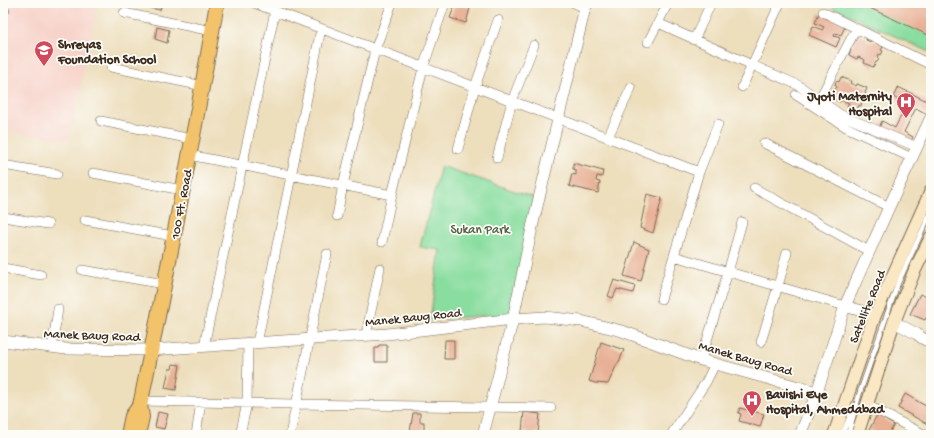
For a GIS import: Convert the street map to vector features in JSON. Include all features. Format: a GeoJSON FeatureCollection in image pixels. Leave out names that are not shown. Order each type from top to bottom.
{"type":"FeatureCollection","features":[{"type":"Feature","properties":{"kind":"main road","name":"100 Ft. Road"},"geometry":{"type":"LineString","coordinates":[[138,435],[142,417],[140,403],[165,284],[203,86],[217,3]]}},
{"type":"Feature","properties":{"kind":"main road","name":"Satellite Road"},"geometry":{"type":"LineString","coordinates":[[834,435],[875,315],[931,191]]}},
{"type":"Feature","properties":{"kind":"main road"},"geometry":{"type":"LineString","coordinates":[[857,435],[894,322],[914,272],[931,237]]}},
{"type":"Feature","properties":{"kind":"main road","name":"100 Ft. Road"},"geometry":{"type":"LineString","coordinates":[[128,435],[132,416],[140,403]]}},
{"type":"Feature","properties":{"kind":"street"},"geometry":{"type":"LineString","coordinates":[[254,3],[699,172]]}},
{"type":"Feature","properties":{"kind":"street"},"geometry":{"type":"LineString","coordinates":[[337,216],[375,50],[392,3]]}},
{"type":"Feature","properties":{"kind":"street"},"geometry":{"type":"LineString","coordinates":[[382,242],[423,68],[445,3]]}},
{"type":"Feature","properties":{"kind":"street"},"geometry":{"type":"LineString","coordinates":[[483,435],[513,319],[532,223],[586,6],[574,3]]}},
{"type":"Feature","properties":{"kind":"street"},"geometry":{"type":"LineString","coordinates":[[648,42],[668,3]]}},
{"type":"Feature","properties":{"kind":"street"},"geometry":{"type":"LineString","coordinates":[[694,40],[711,3]]}},
{"type":"Feature","properties":{"kind":"street"},"geometry":{"type":"LineString","coordinates":[[742,87],[780,3]]}},
{"type":"Feature","properties":{"kind":"street"},"geometry":{"type":"LineString","coordinates":[[204,346],[275,11]]}},
{"type":"Feature","properties":{"kind":"street"},"geometry":{"type":"LineString","coordinates":[[822,12],[931,65]]}},
{"type":"Feature","properties":{"kind":"street"},"geometry":{"type":"LineString","coordinates":[[124,13],[212,32]]}},
{"type":"Feature","properties":{"kind":"street"},"geometry":{"type":"LineString","coordinates":[[458,148],[475,87],[498,20]]}},
{"type":"Feature","properties":{"kind":"street"},"geometry":{"type":"LineString","coordinates":[[658,23],[798,85],[841,114],[917,147]]}},
{"type":"Feature","properties":{"kind":"street"},"geometry":{"type":"LineString","coordinates":[[240,435],[247,403],[252,343],[291,175],[321,29]]}},
{"type":"Feature","properties":{"kind":"street"},"geometry":{"type":"LineString","coordinates":[[822,94],[856,29]]}},
{"type":"Feature","properties":{"kind":"street"},"geometry":{"type":"LineString","coordinates":[[497,158],[512,101],[534,46]]}},
{"type":"Feature","properties":{"kind":"street"},"geometry":{"type":"LineString","coordinates":[[111,67],[203,86]]}},
{"type":"Feature","properties":{"kind":"street"},"geometry":{"type":"LineString","coordinates":[[608,137],[631,88]]}},
{"type":"Feature","properties":{"kind":"street"},"geometry":{"type":"LineString","coordinates":[[796,95],[846,127],[912,158]]}},
{"type":"Feature","properties":{"kind":"street"},"geometry":{"type":"LineString","coordinates":[[800,435],[817,392],[844,306],[931,117]]}},
{"type":"Feature","properties":{"kind":"street"},"geometry":{"type":"LineString","coordinates":[[101,121],[192,139]]}},
{"type":"Feature","properties":{"kind":"street"},"geometry":{"type":"LineString","coordinates":[[661,299],[699,172],[718,124]]}},
{"type":"Feature","properties":{"kind":"street"},"geometry":{"type":"LineString","coordinates":[[764,143],[889,207]]}},
{"type":"Feature","properties":{"kind":"street"},"geometry":{"type":"LineString","coordinates":[[189,155],[392,195]]}},
{"type":"Feature","properties":{"kind":"street"},"geometry":{"type":"LineString","coordinates":[[3,165],[57,174]]}},
{"type":"Feature","properties":{"kind":"street"},"geometry":{"type":"LineString","coordinates":[[93,173],[182,190]]}},
{"type":"Feature","properties":{"kind":"street"},"geometry":{"type":"LineString","coordinates":[[754,188],[869,251]]}},
{"type":"Feature","properties":{"kind":"street"},"geometry":{"type":"LineString","coordinates":[[3,217],[48,224]]}},
{"type":"Feature","properties":{"kind":"street"},"geometry":{"type":"LineString","coordinates":[[85,220],[174,236]]}},
{"type":"Feature","properties":{"kind":"street"},"geometry":{"type":"LineString","coordinates":[[701,360],[742,222]]}},
{"type":"Feature","properties":{"kind":"street"},"geometry":{"type":"LineString","coordinates":[[761,342],[787,253]]}},
{"type":"Feature","properties":{"kind":"street"},"geometry":{"type":"LineString","coordinates":[[290,435],[327,254]]}},
{"type":"Feature","properties":{"kind":"street"},"geometry":{"type":"LineString","coordinates":[[674,256],[875,315]]}},
{"type":"Feature","properties":{"kind":"street"},"geometry":{"type":"LineString","coordinates":[[3,268],[41,275]]}},
{"type":"Feature","properties":{"kind":"street"},"geometry":{"type":"LineString","coordinates":[[366,335],[380,268]]}},
{"type":"Feature","properties":{"kind":"street"},"geometry":{"type":"LineString","coordinates":[[82,270],[165,284]]}},
{"type":"Feature","properties":{"kind":"street"},"geometry":{"type":"LineString","coordinates":[[52,348],[58,310]]}},
{"type":"Feature","properties":{"kind":"street","name":"Manek Baug Road"},"geometry":{"type":"LineString","coordinates":[[3,341],[66,349],[151,350],[387,334],[513,319],[545,317],[581,321],[622,331],[701,360],[817,392]]}},
{"type":"Feature","properties":{"kind":"street"},"geometry":{"type":"LineString","coordinates":[[894,322],[918,334],[931,343]]}},
{"type":"Feature","properties":{"kind":"street"},"geometry":{"type":"LineString","coordinates":[[918,334],[924,333],[931,336]]}},
{"type":"Feature","properties":{"kind":"street"},"geometry":{"type":"LineString","coordinates":[[671,435],[706,382],[715,364]]}},
{"type":"Feature","properties":{"kind":"street"},"geometry":{"type":"LineString","coordinates":[[140,403],[201,402],[551,408]]}},
{"type":"Feature","properties":{"kind":"street"},"geometry":{"type":"LineString","coordinates":[[196,435],[201,402]]}},
{"type":"Feature","properties":{"kind":"street"},"geometry":{"type":"LineString","coordinates":[[867,405],[925,435]]}},
{"type":"Feature","properties":{"kind":"lane"},"geometry":{"type":"LineString","coordinates":[[3,5],[7,11]]}},
{"type":"Feature","properties":{"kind":"lane"},"geometry":{"type":"LineString","coordinates":[[848,435],[879,334],[898,283],[931,212]]}},
{"type":"Feature","properties":{"kind":"lane"},"geometry":{"type":"LineString","coordinates":[[842,435],[860,392]]}},
{"type":"Feature","properties":{"kind":"shaded area","name":"Shreyas Foundation School"},"geometry":{"type":"Polygon","coordinates":[[[3,3],[98,3],[69,140],[3,131],[3,3]]]}},
{"type":"Feature","properties":{"kind":"green space"},"geometry":{"type":"Polygon","coordinates":[[[931,3],[931,53],[826,4],[931,3]]]}},
{"type":"Feature","properties":{"kind":"green space","name":"Sukan Park"},"geometry":{"type":"Polygon","coordinates":[[[441,166],[535,198],[511,315],[430,320],[440,250],[420,247],[441,166]]]}},
{"type":"Feature","properties":{"kind":"building"},"geometry":{"type":"Polygon","coordinates":[[[147,3],[162,4],[160,10],[146,7],[147,3]]]}},
{"type":"Feature","properties":{"kind":"building"},"geometry":{"type":"Polygon","coordinates":[[[456,3],[470,8],[466,23],[450,18],[456,3]]]}},
{"type":"Feature","properties":{"kind":"building"},"geometry":{"type":"Polygon","coordinates":[[[859,3],[931,3],[931,34],[930,36],[859,3]]]}},
{"type":"Feature","properties":{"kind":"building"},"geometry":{"type":"Polygon","coordinates":[[[819,13],[846,25],[841,35],[835,33],[834,36],[840,38],[836,47],[809,35],[813,26],[822,30],[824,27],[815,23],[819,13]]]}},
{"type":"Feature","properties":{"kind":"building"},"geometry":{"type":"Polygon","coordinates":[[[157,27],[169,30],[167,43],[155,39],[157,27]]]}},
{"type":"Feature","properties":{"kind":"building"},"geometry":{"type":"Polygon","coordinates":[[[858,34],[867,38],[866,40],[873,43],[874,41],[884,45],[881,50],[883,51],[881,55],[879,54],[877,58],[879,59],[873,67],[864,63],[865,60],[858,57],[857,59],[849,55],[851,50],[848,49],[852,46],[858,34]]]}},
{"type":"Feature","properties":{"kind":"building"},"geometry":{"type":"Polygon","coordinates":[[[841,77],[851,81],[850,83],[856,86],[857,84],[867,88],[864,98],[862,97],[861,106],[859,105],[857,110],[847,106],[849,103],[841,100],[840,102],[832,98],[834,93],[832,92],[833,89],[835,90],[837,87],[835,85],[836,81],[839,82],[841,77]]]}},
{"type":"Feature","properties":{"kind":"building"},"geometry":{"type":"Polygon","coordinates":[[[898,87],[931,103],[927,114],[916,108],[904,132],[913,137],[910,143],[879,128],[882,121],[895,128],[907,104],[893,97],[898,87]]]}},
{"type":"Feature","properties":{"kind":"building"},"geometry":{"type":"Polygon","coordinates":[[[573,163],[603,171],[602,177],[597,176],[596,181],[600,182],[598,193],[569,186],[572,174],[576,175],[576,170],[573,169],[573,163]]]}},
{"type":"Feature","properties":{"kind":"building"},"geometry":{"type":"Polygon","coordinates":[[[647,194],[662,198],[653,233],[640,228],[647,194]]]}},
{"type":"Feature","properties":{"kind":"building"},"geometry":{"type":"Polygon","coordinates":[[[634,242],[649,249],[641,281],[624,276],[634,242]]]}},
{"type":"Feature","properties":{"kind":"building"},"geometry":{"type":"Polygon","coordinates":[[[614,280],[635,286],[633,293],[617,289],[613,298],[608,296],[614,280]]]}},
{"type":"Feature","properties":{"kind":"building"},"geometry":{"type":"Polygon","coordinates":[[[920,294],[931,299],[931,307],[925,320],[910,314],[920,294]]]}},
{"type":"Feature","properties":{"kind":"building"},"geometry":{"type":"Polygon","coordinates":[[[445,340],[454,340],[454,359],[444,359],[445,340]]]}},
{"type":"Feature","properties":{"kind":"building"},"geometry":{"type":"Polygon","coordinates":[[[601,342],[624,350],[608,384],[589,381],[601,342]]]}},
{"type":"Feature","properties":{"kind":"building"},"geometry":{"type":"Polygon","coordinates":[[[379,345],[387,345],[387,362],[375,362],[375,348],[378,348],[379,345]]]}},
{"type":"Feature","properties":{"kind":"building"},"geometry":{"type":"Polygon","coordinates":[[[173,364],[180,365],[176,390],[165,388],[169,369],[172,369],[173,364]]]}},
{"type":"Feature","properties":{"kind":"building"},"geometry":{"type":"Polygon","coordinates":[[[905,394],[931,409],[931,426],[898,408],[905,394]]]}},
{"type":"Feature","properties":{"kind":"building"},"geometry":{"type":"Polygon","coordinates":[[[740,408],[764,414],[760,427],[739,421],[741,414],[738,413],[740,408]]]}},
{"type":"Feature","properties":{"kind":"building"},"geometry":{"type":"Polygon","coordinates":[[[158,412],[168,414],[164,429],[155,427],[158,412]]]}},
{"type":"Feature","properties":{"kind":"building"},"geometry":{"type":"Polygon","coordinates":[[[524,412],[540,414],[538,433],[522,431],[524,412]]]}},
{"type":"Feature","properties":{"kind":"building"},"geometry":{"type":"Polygon","coordinates":[[[413,413],[420,413],[420,422],[424,422],[424,432],[410,432],[413,413]]]}},
{"type":"Feature","properties":{"kind":"building"},"geometry":{"type":"Polygon","coordinates":[[[877,415],[894,425],[888,435],[880,435],[869,430],[877,415]]]}},
{"type":"Feature","properties":{"kind":"place","name":"Shreyas Foundation School"},"geometry":{"type":"Point","coordinates":[44,67]}},
{"type":"Feature","properties":{"kind":"place","name":"Jyoti Maternity Hospital"},"geometry":{"type":"Point","coordinates":[906,119]}},
{"type":"Feature","properties":{"kind":"place","name":"Bavishi Eye Hospital, Ahmedabad"},"geometry":{"type":"Point","coordinates":[752,417]}}]}
